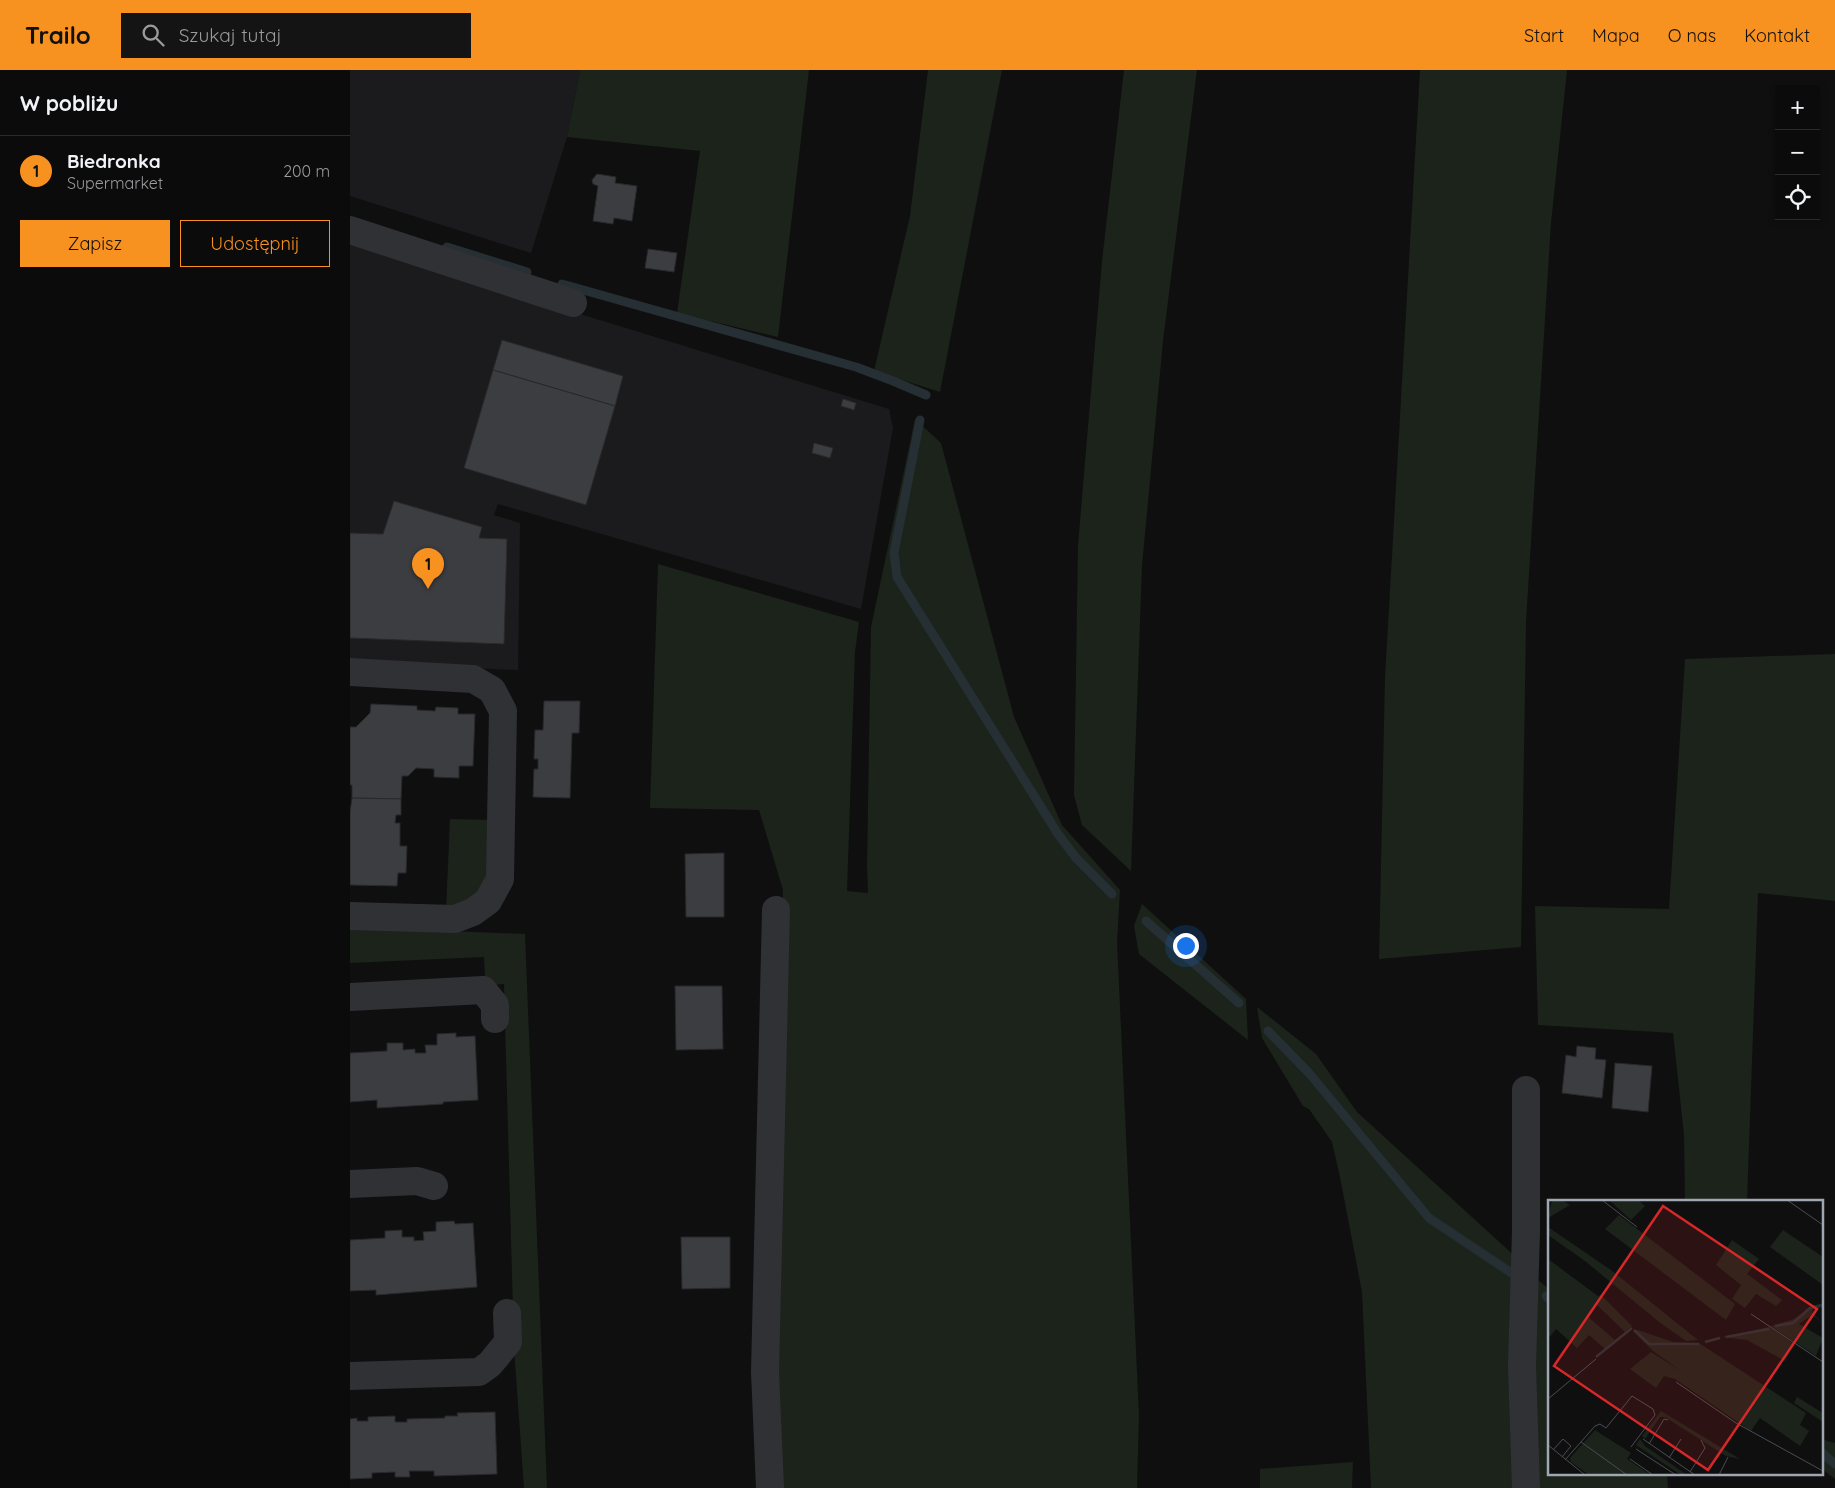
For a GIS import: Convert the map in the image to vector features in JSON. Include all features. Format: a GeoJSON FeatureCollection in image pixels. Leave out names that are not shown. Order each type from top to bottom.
{"type":"FeatureCollection","features":[{"type":"Feature","properties":{"kind":"street"},"geometry":{"type":"LineString","coordinates":[[350,230],[573,303]]}},
{"type":"Feature","properties":{"kind":"street"},"geometry":{"type":"LineString","coordinates":[[350,672],[473,679],[492,690],[503,711],[500,879],[488,901],[473,912],[455,919],[350,916]]}},
{"type":"Feature","properties":{"kind":"street"},"geometry":{"type":"LineString","coordinates":[[770,1488],[765,1372],[776,910]]}},
{"type":"Feature","properties":{"kind":"street"},"geometry":{"type":"LineString","coordinates":[[350,996],[482,990],[495,1005],[495,1018]]}},
{"type":"Feature","properties":{"kind":"street"},"geometry":{"type":"LineString","coordinates":[[1526,1090],[1526,1231],[1522,1366],[1526,1488]]}},
{"type":"Feature","properties":{"kind":"street"},"geometry":{"type":"LineString","coordinates":[[350,1184],[416,1180],[434,1186]]}},
{"type":"Feature","properties":{"kind":"street"},"geometry":{"type":"LineString","coordinates":[[350,1376],[479,1372],[490,1364],[508,1342],[507,1313]]}},
{"type":"Feature","properties":{"kind":"shaded area"},"geometry":{"type":"Polygon","coordinates":[[[350,70],[580,70],[567,137],[531,253],[350,196],[350,70]]]}},
{"type":"Feature","properties":{"kind":"shaded area"},"geometry":{"type":"Polygon","coordinates":[[[580,70],[809,70],[778,337],[677,313],[700,151],[567,137],[580,70]]]}},
{"type":"Feature","properties":{"kind":"shaded area"},"geometry":{"type":"Polygon","coordinates":[[[928,70],[1002,70],[940,392],[874,371],[910,216],[928,70]]]}},
{"type":"Feature","properties":{"kind":"shaded area"},"geometry":{"type":"Polygon","coordinates":[[[1124,70],[1197,70],[1163,341],[1142,566],[1131,871],[1082,825],[1074,795],[1078,545],[1102,261],[1124,70]]]}},
{"type":"Feature","properties":{"kind":"shaded area"},"geometry":{"type":"Polygon","coordinates":[[[1420,70],[1567,70],[1551,223],[1526,622],[1521,947],[1379,959],[1385,677],[1420,70]]]}},
{"type":"Feature","properties":{"kind":"shaded area"},"geometry":{"type":"Polygon","coordinates":[[[350,243],[889,409],[893,428],[861,609],[498,504],[494,515],[520,523],[518,670],[350,663],[350,243]]]}},
{"type":"Feature","properties":{"kind":"shaded area"},"geometry":{"type":"Polygon","coordinates":[[[915,419],[941,443],[1014,717],[1062,825],[1120,890],[1117,942],[1139,1415],[1137,1488],[781,1488],[777,1309],[783,890],[759,810],[650,808],[658,564],[859,622],[855,652],[847,891],[868,893],[871,627],[915,419]]]}},
{"type":"Feature","properties":{"kind":"shaded area"},"geometry":{"type":"Polygon","coordinates":[[[1835,654],[1835,901],[1758,893],[1747,1200],[1685,1200],[1684,1135],[1673,1033],[1538,1025],[1535,906],[1669,909],[1685,659],[1835,654]]]}},
{"type":"Feature","properties":{"kind":"shaded area"},"geometry":{"type":"Polygon","coordinates":[[[450,819],[492,820],[491,864],[484,893],[446,911],[450,819]]]}},
{"type":"Feature","properties":{"kind":"shaded area"},"geometry":{"type":"Polygon","coordinates":[[[1142,904],[1246,999],[1248,1040],[1139,954],[1134,926],[1142,904]]]}},
{"type":"Feature","properties":{"kind":"shaded area"},"geometry":{"type":"Polygon","coordinates":[[[350,927],[525,934],[547,1488],[524,1488],[514,1348],[504,984],[492,985],[485,979],[484,957],[350,963],[350,927]]]}},
{"type":"Feature","properties":{"kind":"shaded area"},"geometry":{"type":"Polygon","coordinates":[[[1257,1007],[1316,1054],[1357,1112],[1519,1260],[1519,1488],[1371,1488],[1362,1292],[1332,1142],[1309,1109],[1303,1106],[1262,1038],[1257,1007]]]}},
{"type":"Feature","properties":{"kind":"shaded area"},"geometry":{"type":"Polygon","coordinates":[[[1533,1276],[1548,1288],[1548,1476],[1667,1476],[1668,1488],[1533,1488],[1533,1276]]]}},
{"type":"Feature","properties":{"kind":"shaded area"},"geometry":{"type":"Polygon","coordinates":[[[1822,1439],[1835,1443],[1835,1479],[1822,1469],[1822,1439]]]}},
{"type":"Feature","properties":{"kind":"shaded area"},"geometry":{"type":"Polygon","coordinates":[[[1353,1462],[1352,1488],[1260,1488],[1260,1469],[1353,1462]]]}},
{"type":"Feature","properties":{"kind":"building"},"geometry":{"type":"Polygon","coordinates":[[[597,174],[616,177],[615,183],[637,186],[632,221],[614,218],[613,224],[593,221],[598,186],[593,184],[592,180],[597,174]]]}},
{"type":"Feature","properties":{"kind":"building"},"geometry":{"type":"Polygon","coordinates":[[[648,249],[677,253],[674,272],[645,268],[648,249]]]}},
{"type":"Feature","properties":{"kind":"building"},"geometry":{"type":"Polygon","coordinates":[[[502,340],[623,376],[615,406],[493,370],[502,340]]]}},
{"type":"Feature","properties":{"kind":"building"},"geometry":{"type":"Polygon","coordinates":[[[493,370],[615,406],[586,505],[464,468],[493,370]]]}},
{"type":"Feature","properties":{"kind":"building"},"geometry":{"type":"Polygon","coordinates":[[[843,399],[856,403],[854,410],[841,406],[843,399]]]}},
{"type":"Feature","properties":{"kind":"building"},"geometry":{"type":"Polygon","coordinates":[[[814,443],[833,448],[830,458],[812,453],[814,443]]]}},
{"type":"Feature","properties":{"kind":"building"},"geometry":{"type":"Polygon","coordinates":[[[394,501],[482,527],[479,538],[507,539],[504,644],[350,638],[350,533],[383,534],[394,501]]]}},
{"type":"Feature","properties":{"kind":"building"},"geometry":{"type":"Polygon","coordinates":[[[544,701],[580,701],[579,733],[572,733],[570,798],[533,797],[534,769],[538,769],[538,759],[534,759],[535,730],[543,730],[544,701]]]}},
{"type":"Feature","properties":{"kind":"building"},"geometry":{"type":"Polygon","coordinates":[[[371,704],[417,706],[417,710],[435,711],[436,707],[458,708],[458,714],[475,714],[473,766],[459,766],[459,778],[434,777],[434,769],[416,768],[408,776],[402,776],[401,799],[352,798],[352,785],[350,785],[350,727],[356,727],[370,713],[371,704]]]}},
{"type":"Feature","properties":{"kind":"building"},"geometry":{"type":"Polygon","coordinates":[[[352,798],[401,799],[401,815],[396,815],[395,823],[400,823],[400,846],[407,846],[406,873],[398,873],[397,886],[350,885],[350,812],[352,798]]]}},
{"type":"Feature","properties":{"kind":"building"},"geometry":{"type":"Polygon","coordinates":[[[724,853],[724,917],[686,917],[685,854],[724,853]]]}},
{"type":"Feature","properties":{"kind":"building"},"geometry":{"type":"Polygon","coordinates":[[[675,986],[722,986],[723,1049],[676,1050],[675,986]]]}},
{"type":"Feature","properties":{"kind":"building"},"geometry":{"type":"Polygon","coordinates":[[[456,1033],[456,1037],[475,1036],[478,1100],[377,1108],[377,1100],[350,1102],[350,1053],[387,1051],[387,1043],[403,1043],[403,1050],[415,1049],[415,1053],[426,1053],[425,1045],[437,1045],[437,1034],[456,1033]]]}},
{"type":"Feature","properties":{"kind":"building"},"geometry":{"type":"Polygon","coordinates":[[[1577,1046],[1596,1048],[1595,1059],[1606,1060],[1602,1098],[1562,1093],[1566,1055],[1576,1057],[1577,1046]]]}},
{"type":"Feature","properties":{"kind":"building"},"geometry":{"type":"Polygon","coordinates":[[[1615,1063],[1652,1066],[1648,1112],[1612,1108],[1615,1063]]]}},
{"type":"Feature","properties":{"kind":"building"},"geometry":{"type":"Polygon","coordinates":[[[454,1221],[455,1224],[473,1223],[477,1287],[376,1295],[376,1290],[350,1291],[350,1240],[385,1238],[385,1231],[402,1230],[402,1237],[414,1237],[414,1241],[424,1240],[423,1232],[436,1231],[436,1222],[454,1221]]]}},
{"type":"Feature","properties":{"kind":"building"},"geometry":{"type":"Polygon","coordinates":[[[681,1237],[730,1237],[730,1288],[682,1289],[681,1237]]]}},
{"type":"Feature","properties":{"kind":"building"},"geometry":{"type":"Polygon","coordinates":[[[495,1412],[497,1474],[434,1476],[434,1471],[409,1471],[410,1477],[395,1477],[395,1472],[372,1473],[372,1478],[350,1479],[350,1419],[357,1418],[357,1421],[368,1421],[368,1417],[395,1416],[395,1422],[407,1422],[407,1419],[458,1416],[457,1413],[495,1412]]]}},
{"type":"Feature","properties":{"kind":"waterway"},"geometry":{"type":"LineString","coordinates":[[447,247],[527,272]]}},
{"type":"Feature","properties":{"kind":"waterway"},"geometry":{"type":"LineString","coordinates":[[562,284],[856,367],[926,395]]}},
{"type":"Feature","properties":{"kind":"waterway"},"geometry":{"type":"LineString","coordinates":[[920,420],[894,553],[897,577],[1058,834],[1076,858],[1112,894]]}},
{"type":"Feature","properties":{"kind":"waterway"},"geometry":{"type":"LineString","coordinates":[[1146,921],[1239,1003]]}},
{"type":"Feature","properties":{"kind":"waterway"},"geometry":{"type":"LineString","coordinates":[[1268,1031],[1309,1073],[1429,1218],[1513,1274]]}},
{"type":"Feature","properties":{"kind":"waterway"},"geometry":{"type":"LineString","coordinates":[[1822,1453],[1835,1464]]}},
{"type":"Feature","properties":{"kind":"place","name":"Biedronka"},"geometry":{"type":"Point","coordinates":[428,589]}}]}
